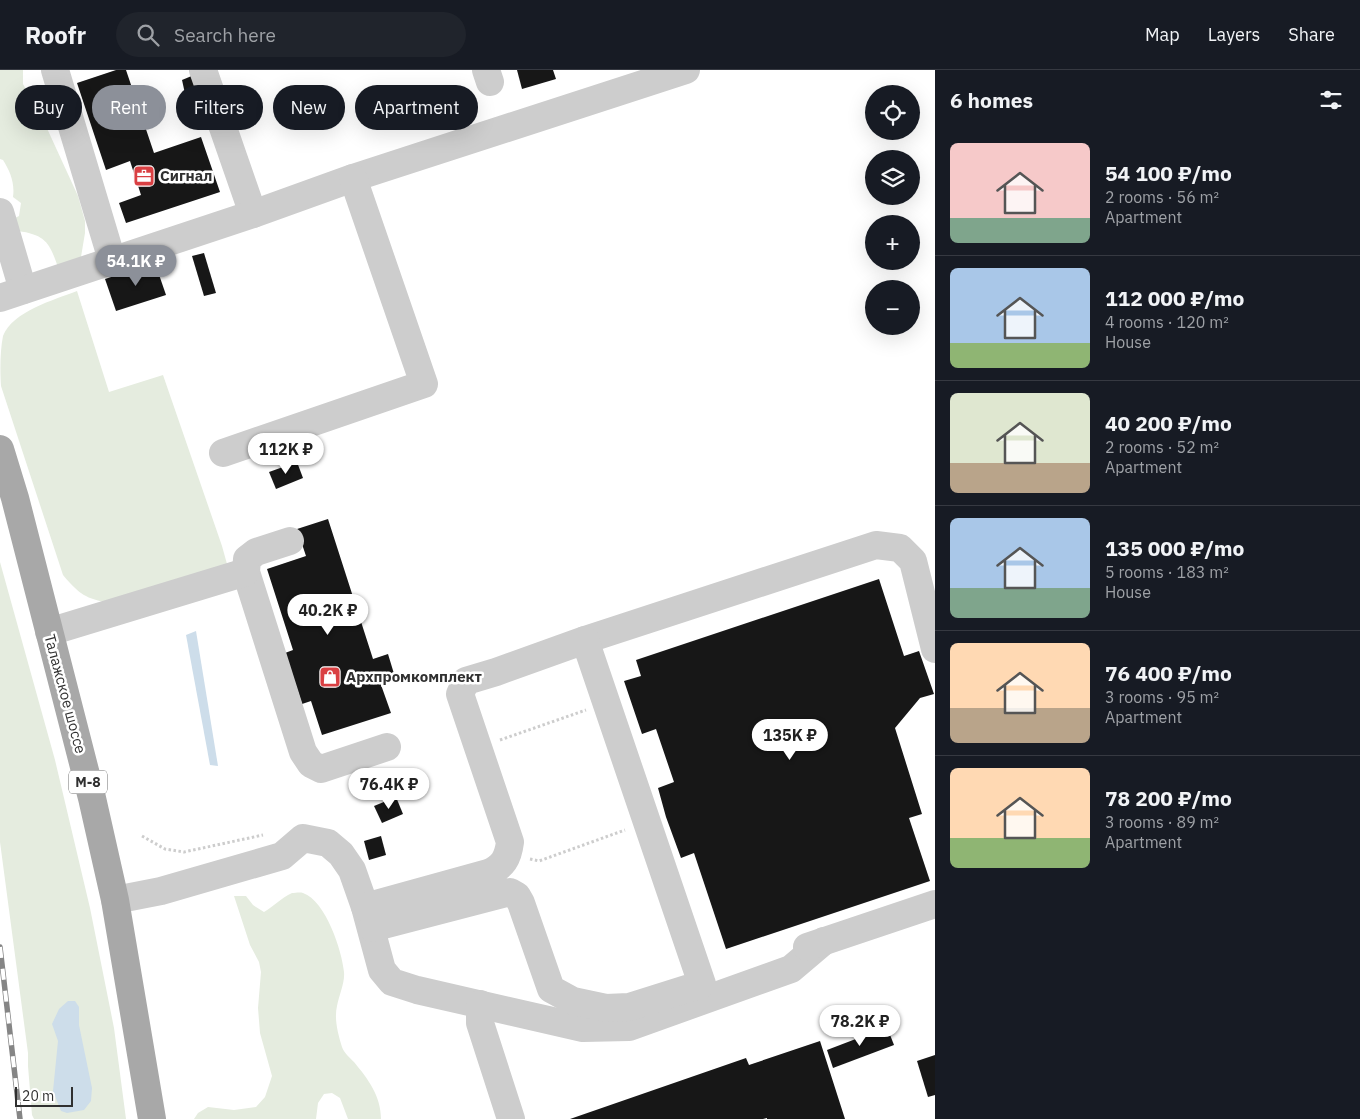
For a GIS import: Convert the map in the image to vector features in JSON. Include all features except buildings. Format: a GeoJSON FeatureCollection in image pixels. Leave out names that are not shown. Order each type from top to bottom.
{"type":"FeatureCollection","features":[{"type":"Feature","properties":{"kind":"main road","name":"Талажское шоссе"},"geometry":{"type":"LineString","coordinates":[[0,449],[15,498],[92,798],[115,900],[152,1119]]}},
{"type":"Feature","properties":{"kind":"lane"},"geometry":{"type":"LineString","coordinates":[[55,70],[112,260]]}},
{"type":"Feature","properties":{"kind":"lane"},"geometry":{"type":"LineString","coordinates":[[203,70],[254,214]]}},
{"type":"Feature","properties":{"kind":"lane"},"geometry":{"type":"LineString","coordinates":[[0,212],[12,294],[254,214],[353,178],[686,70]]}},
{"type":"Feature","properties":{"kind":"lane"},"geometry":{"type":"LineString","coordinates":[[223,453],[424,384],[353,178]]}},
{"type":"Feature","properties":{"kind":"lane"},"geometry":{"type":"LineString","coordinates":[[290,541],[256,552],[247,559],[246,572],[303,752],[311,764],[321,769],[386,747]]}},
{"type":"Feature","properties":{"kind":"lane"},"geometry":{"type":"LineString","coordinates":[[368,917],[497,870],[507,858],[510,842],[460,694],[466,680],[504,670],[585,640],[876,545],[900,548],[913,561],[935,649]]}},
{"type":"Feature","properties":{"kind":"lane"},"geometry":{"type":"LineString","coordinates":[[49,632],[246,572]]}},
{"type":"Feature","properties":{"kind":"lane"},"geometry":{"type":"LineString","coordinates":[[585,640],[702,984]]}},
{"type":"Feature","properties":{"kind":"lane"},"geometry":{"type":"LineString","coordinates":[[115,900],[161,891],[282,856],[303,838],[328,842],[352,870],[368,917],[382,970],[392,982],[417,990],[584,1028],[629,1027],[792,969],[824,941]]}},
{"type":"Feature","properties":{"kind":"lane"},"geometry":{"type":"LineString","coordinates":[[368,917],[510,892],[517,896],[521,903],[551,989],[573,1002],[606,1008],[629,1006],[702,984],[935,904]]}},
{"type":"Feature","properties":{"kind":"lane"},"geometry":{"type":"LineString","coordinates":[[480,1004],[480,1023],[511,1119]]}},
{"type":"Feature","properties":{"kind":"path"},"geometry":{"type":"LineString","coordinates":[[478,747],[606,703]]}},
{"type":"Feature","properties":{"kind":"path"},"geometry":{"type":"LineString","coordinates":[[507,858],[538,861],[647,823]]}},
{"type":"Feature","properties":{"kind":"path"},"geometry":{"type":"LineString","coordinates":[[142,836],[166,849],[184,852],[266,835]]}},
{"type":"Feature","properties":{"kind":"shaded area"},"geometry":{"type":"Polygon","coordinates":[[[0,70],[23,70],[24,85],[15,85],[15,130],[48,130],[78,196],[85,221],[80,263],[59,270],[50,248],[42,239],[36,235],[18,231],[11,220],[19,216],[21,203],[13,197],[13,187],[8,168],[3,160],[0,159],[0,70]]]}},
{"type":"Feature","properties":{"kind":"shaded area"},"geometry":{"type":"Polygon","coordinates":[[[77,291],[109,392],[163,375],[227,564],[110,603],[95,600],[84,595],[63,575],[1,386],[0,361],[2,342],[8,327],[25,313],[77,291]]]}},
{"type":"Feature","properties":{"kind":"shaded area"},"geometry":{"type":"Polygon","coordinates":[[[0,562],[55,760],[90,908],[114,1028],[126,1119],[34,1119],[32,1115],[28,1053],[0,842],[0,562]]]}},
{"type":"Feature","properties":{"kind":"shaded area"},"geometry":{"type":"Polygon","coordinates":[[[292,893],[303,893],[319,906],[326,916],[336,940],[344,972],[343,985],[336,1011],[339,1037],[344,1051],[373,1088],[379,1103],[381,1119],[348,1119],[340,1098],[332,1093],[324,1094],[318,1103],[316,1119],[194,1119],[198,1113],[208,1107],[234,1110],[256,1107],[265,1097],[272,1076],[260,1033],[258,1008],[261,972],[234,896],[246,896],[253,905],[264,912],[292,893]]]}},
{"type":"Feature","properties":{"kind":"water"},"geometry":{"type":"Polygon","coordinates":[[[196,631],[218,766],[210,765],[186,635],[196,631]]]}},
{"type":"Feature","properties":{"kind":"water"},"geometry":{"type":"Polygon","coordinates":[[[68,1001],[75,1001],[79,1007],[79,1025],[92,1088],[91,1101],[84,1110],[67,1113],[61,1111],[53,1091],[58,1041],[52,1024],[59,1009],[68,1001]]]}},
{"type":"Feature","properties":{"kind":"railway"},"geometry":{"type":"LineString","coordinates":[[0,947],[20,1119]]}},
{"type":"Feature","properties":{"kind":"place","name":"Сигнал"},"geometry":{"type":"Point","coordinates":[144,176]}},
{"type":"Feature","properties":{"kind":"place","name":"Архпромкомплект"},"geometry":{"type":"Point","coordinates":[330,677]}}]}
